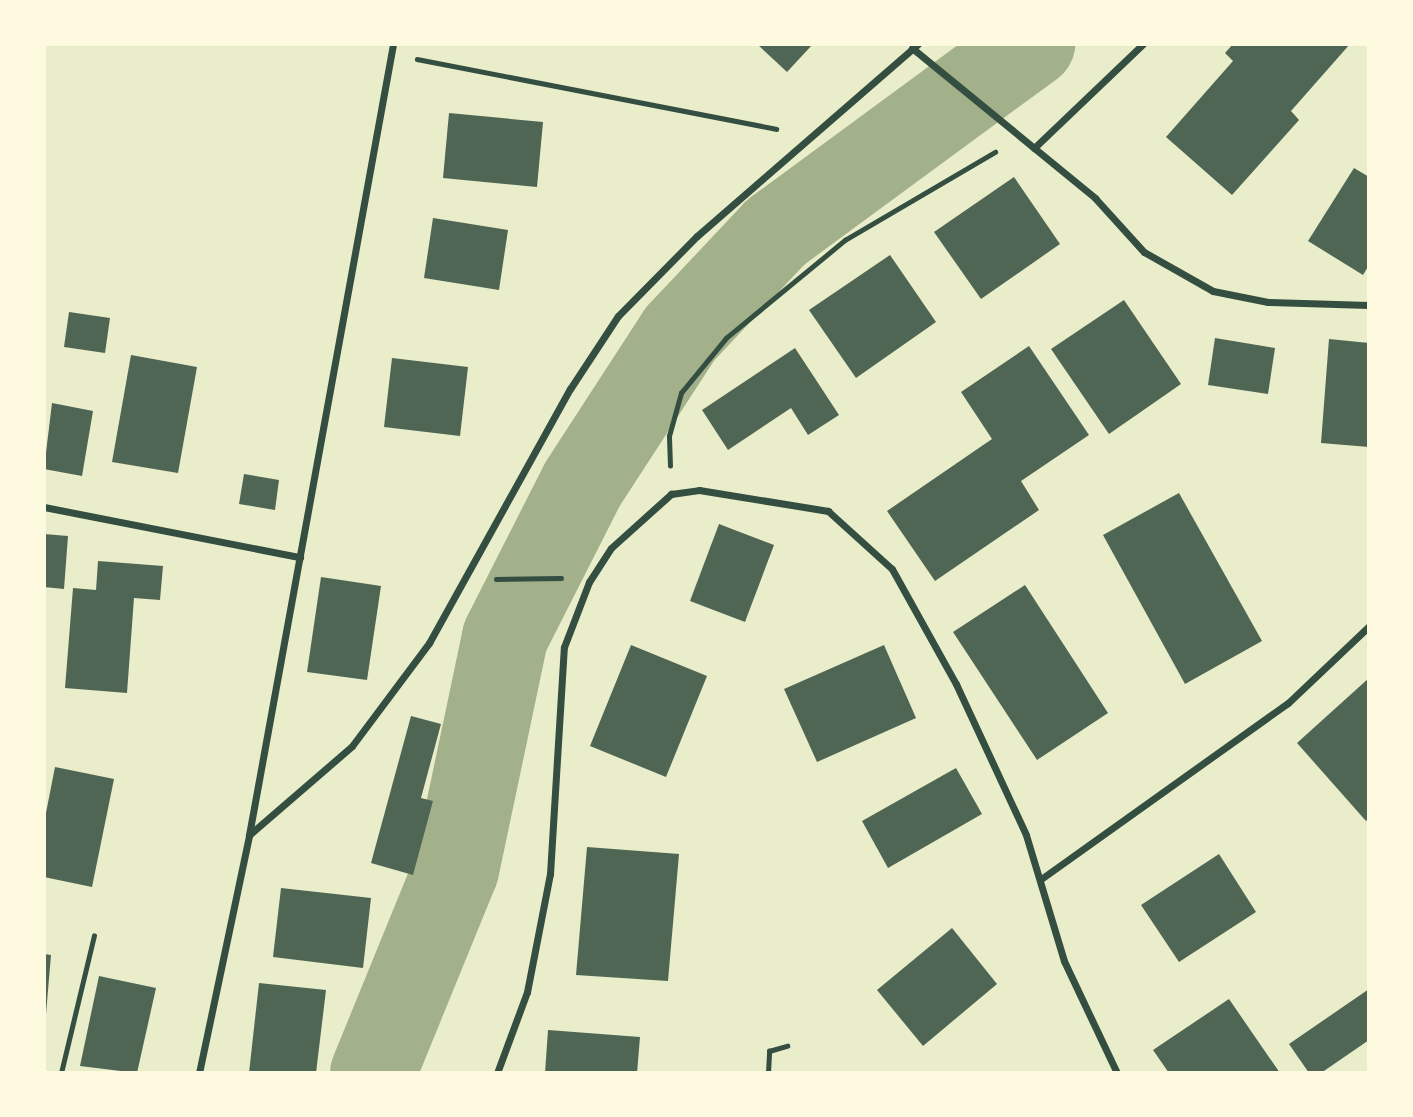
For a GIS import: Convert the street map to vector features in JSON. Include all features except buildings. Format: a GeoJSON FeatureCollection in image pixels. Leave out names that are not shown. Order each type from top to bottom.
{"type":"FeatureCollection","features":[{"type":"Feature","properties":{"kind":"street"},"geometry":{"type":"LineString","coordinates":[[199,1073],[249,835],[393,44]]}},
{"type":"Feature","properties":{"kind":"street"},"geometry":{"type":"LineString","coordinates":[[1034,148],[1143,44]]}},
{"type":"Feature","properties":{"kind":"street"},"geometry":{"type":"LineString","coordinates":[[249,835],[352,746],[429,643],[467,579],[570,388],[618,316],[811,136],[915,46],[933,64],[1095,198],[1144,252],[1213,291],[1268,302],[1369,305]]}},
{"type":"Feature","properties":{"kind":"street"},"geometry":{"type":"LineString","coordinates":[[497,1073],[527,992],[550,874],[564,647],[589,582],[611,548],[671,494],[740,494],[828,510],[883,561],[956,684],[1041,879],[1064,961],[1117,1073]]}},
{"type":"Feature","properties":{"kind":"street"},"geometry":{"type":"LineString","coordinates":[[44,507],[300,557]]}},
{"type":"Feature","properties":{"kind":"street"},"geometry":{"type":"LineString","coordinates":[[1041,879],[1288,703],[1369,626]]}},
{"type":"Feature","properties":{"kind":"path"},"geometry":{"type":"LineString","coordinates":[[391,54],[811,136]]}},
{"type":"Feature","properties":{"kind":"path"},"geometry":{"type":"LineString","coordinates":[[671,494],[669,436],[681,393],[726,338],[845,240],[1018,135]]}},
{"type":"Feature","properties":{"kind":"path"},"geometry":{"type":"LineString","coordinates":[[467,579],[557,578]]}},
{"type":"Feature","properties":{"kind":"path"},"geometry":{"type":"LineString","coordinates":[[61,1073],[93,936]]}},
{"type":"Feature","properties":{"kind":"path"},"geometry":{"type":"LineString","coordinates":[[768,1073],[769,1051],[787,1046]]}},
{"type":"Feature","properties":{"kind":"waterway"},"geometry":{"type":"LineString","coordinates":[[373,1073],[456,870],[505,637],[582,485],[680,334],[776,232],[1032,44]]}}]}
